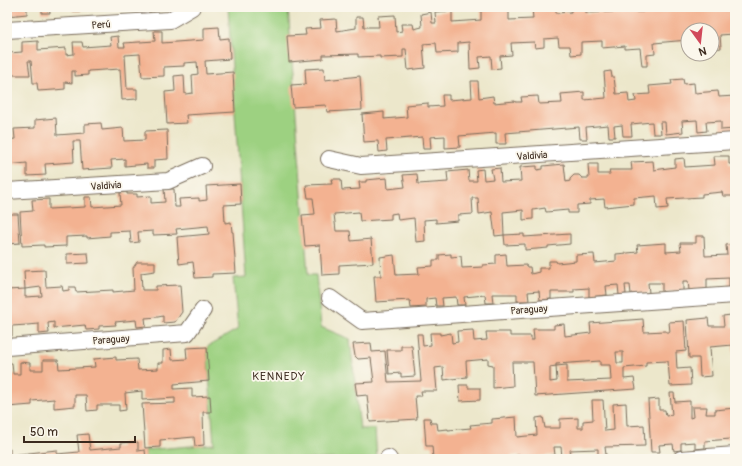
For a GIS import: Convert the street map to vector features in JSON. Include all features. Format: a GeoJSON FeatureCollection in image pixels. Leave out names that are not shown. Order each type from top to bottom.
{"type":"FeatureCollection","features":[{"type":"Feature","properties":{"kind":"street","name":"Perú"},"geometry":{"type":"LineString","coordinates":[[7,30],[170,20],[192,7]]}},
{"type":"Feature","properties":{"kind":"street","name":"Valdivia"},"geometry":{"type":"LineString","coordinates":[[329,158],[361,166],[735,141]]}},
{"type":"Feature","properties":{"kind":"street","name":"Valdivia"},"geometry":{"type":"LineString","coordinates":[[7,191],[168,180],[202,166]]}},
{"type":"Feature","properties":{"kind":"street","name":"Paraguay"},"geometry":{"type":"LineString","coordinates":[[330,298],[362,321],[735,295]]}},
{"type":"Feature","properties":{"kind":"street","name":"Paraguay"},"geometry":{"type":"LineString","coordinates":[[7,347],[187,333],[203,310]]}},
{"type":"Feature","properties":{"kind":"street"},"geometry":{"type":"LineString","coordinates":[[681,459],[735,455]]}},
{"type":"Feature","properties":{"kind":"green space"},"geometry":{"type":"Polygon","coordinates":[[[228,7],[288,7],[308,275],[316,275],[321,327],[350,339],[360,429],[375,429],[377,459],[146,459],[145,450],[214,444],[207,347],[238,329],[233,278],[246,277],[228,7]]]}},
{"type":"Feature","properties":{"kind":"building"},"geometry":{"type":"Polygon","coordinates":[[[7,7],[27,7],[27,14],[7,16],[7,7]]]}},
{"type":"Feature","properties":{"kind":"building"},"geometry":{"type":"Polygon","coordinates":[[[42,7],[49,7],[50,13],[42,13],[42,7]]]}},
{"type":"Feature","properties":{"kind":"building"},"geometry":{"type":"Polygon","coordinates":[[[72,7],[81,7],[81,11],[73,11],[72,7]]]}},
{"type":"Feature","properties":{"kind":"building"},"geometry":{"type":"Polygon","coordinates":[[[102,7],[116,7],[116,9],[102,9],[102,7]]]}},
{"type":"Feature","properties":{"kind":"building"},"geometry":{"type":"Polygon","coordinates":[[[509,7],[509,20],[533,19],[532,7],[556,7],[556,13],[571,12],[571,7],[586,7],[586,13],[613,12],[613,7],[636,7],[636,12],[643,12],[643,7],[660,9],[659,7],[735,7],[735,26],[733,26],[734,34],[720,35],[720,22],[680,22],[680,41],[654,43],[655,54],[647,55],[647,66],[642,66],[640,48],[625,49],[625,46],[602,48],[602,41],[581,42],[581,54],[571,55],[570,46],[559,46],[558,38],[544,39],[544,47],[535,48],[534,42],[511,43],[512,55],[500,56],[501,68],[492,69],[491,56],[479,57],[480,68],[470,69],[469,42],[458,43],[458,52],[437,53],[436,43],[423,44],[425,68],[408,70],[406,49],[403,49],[403,57],[358,57],[358,54],[323,55],[323,59],[289,62],[287,36],[306,35],[305,29],[321,28],[320,20],[336,19],[337,31],[356,28],[356,17],[363,17],[364,27],[379,27],[378,16],[395,15],[396,32],[402,31],[401,24],[413,24],[414,29],[422,27],[421,14],[431,12],[432,23],[436,23],[435,12],[452,11],[452,22],[481,20],[481,9],[509,7]]]}},
{"type":"Feature","properties":{"kind":"building"},"geometry":{"type":"Polygon","coordinates":[[[219,27],[220,39],[229,38],[230,59],[205,61],[206,74],[233,72],[235,112],[186,115],[187,123],[167,124],[165,92],[175,91],[174,76],[184,75],[185,94],[193,93],[192,75],[198,74],[197,62],[184,63],[184,66],[164,67],[164,76],[142,77],[140,54],[125,55],[127,89],[137,89],[137,99],[122,100],[120,69],[88,71],[88,75],[75,76],[75,71],[72,71],[72,83],[65,82],[65,89],[38,91],[37,83],[33,83],[31,61],[28,61],[30,75],[7,75],[7,56],[9,56],[9,53],[22,52],[22,42],[38,41],[38,50],[66,48],[66,55],[74,54],[73,42],[82,42],[83,47],[111,45],[110,37],[118,36],[119,47],[125,47],[124,43],[155,41],[154,31],[162,31],[162,43],[204,40],[204,28],[219,27]]]}},
{"type":"Feature","properties":{"kind":"building"},"geometry":{"type":"Polygon","coordinates":[[[324,68],[325,80],[360,76],[362,110],[327,112],[326,105],[293,107],[291,85],[306,84],[305,69],[324,68]]]}},
{"type":"Feature","properties":{"kind":"building"},"geometry":{"type":"Polygon","coordinates":[[[611,71],[612,77],[614,77],[616,94],[628,93],[629,102],[636,101],[635,95],[650,94],[649,86],[672,84],[671,80],[683,79],[684,84],[694,83],[695,93],[718,91],[719,97],[735,96],[735,129],[721,130],[721,121],[706,122],[707,131],[698,132],[697,120],[682,121],[683,132],[666,134],[665,122],[660,122],[661,134],[653,134],[652,122],[631,124],[632,136],[623,136],[622,125],[614,126],[615,137],[609,137],[608,125],[586,127],[587,139],[580,139],[579,127],[505,133],[506,144],[496,144],[496,133],[459,136],[460,147],[445,148],[445,136],[430,137],[431,149],[423,149],[422,137],[386,140],[387,151],[379,152],[378,141],[364,142],[362,114],[384,112],[384,119],[407,117],[406,105],[428,103],[428,107],[443,106],[442,95],[449,95],[449,100],[472,98],[471,81],[478,81],[479,98],[493,96],[494,103],[515,101],[522,102],[521,97],[538,96],[539,104],[562,103],[561,94],[584,92],[584,100],[606,98],[604,72],[611,71]]]}},
{"type":"Feature","properties":{"kind":"building"},"geometry":{"type":"Polygon","coordinates":[[[56,118],[57,135],[85,133],[85,124],[101,123],[102,130],[123,128],[124,141],[145,140],[145,131],[167,130],[168,159],[154,160],[154,168],[147,168],[147,164],[125,166],[125,159],[111,160],[112,168],[82,170],[80,141],[73,141],[74,162],[45,164],[46,175],[27,176],[27,163],[7,165],[7,140],[15,139],[14,129],[35,128],[35,120],[56,118]]]}},
{"type":"Feature","properties":{"kind":"building"},"geometry":{"type":"Polygon","coordinates":[[[714,156],[729,156],[729,164],[735,164],[735,196],[723,196],[722,192],[702,194],[702,197],[667,199],[668,208],[657,209],[656,196],[634,198],[634,204],[605,207],[604,199],[590,200],[590,204],[577,205],[577,213],[568,213],[568,210],[546,212],[545,208],[533,210],[533,219],[523,220],[523,210],[503,212],[504,235],[495,236],[492,212],[479,214],[478,198],[472,198],[473,214],[458,215],[458,221],[436,223],[436,219],[424,220],[425,241],[416,242],[414,218],[398,220],[397,213],[391,214],[391,219],[360,221],[359,212],[334,214],[336,231],[350,231],[351,241],[371,239],[373,263],[339,265],[339,274],[322,275],[320,245],[305,246],[302,215],[315,214],[313,198],[308,198],[306,185],[332,184],[331,179],[341,179],[342,190],[360,189],[359,182],[387,178],[388,189],[405,187],[403,175],[417,174],[418,184],[448,182],[447,172],[468,170],[469,181],[477,181],[476,170],[483,169],[484,180],[493,179],[491,169],[500,168],[501,182],[521,181],[520,167],[537,166],[537,170],[543,169],[543,166],[564,164],[566,182],[570,181],[574,175],[579,175],[582,178],[589,178],[588,164],[598,164],[598,174],[610,174],[609,170],[632,170],[631,162],[653,161],[654,170],[675,167],[675,159],[684,158],[685,167],[715,165],[714,156]]]}},
{"type":"Feature","properties":{"kind":"building"},"geometry":{"type":"Polygon","coordinates":[[[240,184],[241,204],[224,205],[225,223],[231,222],[233,232],[236,273],[212,274],[212,277],[195,278],[193,262],[179,264],[177,237],[209,234],[208,226],[176,229],[177,234],[153,235],[153,231],[138,232],[139,242],[131,243],[130,231],[110,232],[110,236],[87,238],[87,236],[66,237],[66,246],[22,246],[20,212],[33,211],[32,200],[49,199],[49,209],[85,207],[85,197],[91,197],[92,207],[121,205],[120,193],[127,192],[127,194],[137,194],[137,197],[151,196],[151,203],[165,202],[164,189],[174,189],[175,207],[180,207],[179,199],[199,198],[199,201],[207,200],[206,186],[240,184]]]}},
{"type":"Feature","properties":{"kind":"building"},"geometry":{"type":"Polygon","coordinates":[[[7,214],[18,214],[20,243],[7,244],[7,214]]]}},
{"type":"Feature","properties":{"kind":"building"},"geometry":{"type":"Polygon","coordinates":[[[524,234],[524,237],[570,234],[570,244],[525,250],[525,244],[505,245],[504,235],[524,234]]]}},
{"type":"Feature","properties":{"kind":"building"},"geometry":{"type":"Polygon","coordinates":[[[696,236],[704,236],[705,256],[727,255],[726,245],[735,244],[735,287],[729,287],[729,278],[707,279],[707,289],[689,290],[688,281],[683,281],[683,291],[662,292],[662,283],[648,283],[649,293],[631,294],[630,285],[625,285],[626,294],[619,295],[618,285],[606,286],[607,295],[589,297],[589,288],[574,289],[574,292],[551,292],[551,299],[540,300],[539,291],[528,292],[529,301],[517,301],[517,294],[492,294],[493,303],[486,303],[485,295],[464,297],[465,305],[457,305],[456,297],[442,298],[443,306],[436,306],[435,298],[426,299],[426,307],[411,308],[410,300],[376,302],[374,276],[381,276],[380,257],[394,255],[396,275],[419,274],[418,267],[433,266],[433,260],[439,260],[439,255],[451,254],[451,257],[461,256],[462,268],[483,267],[483,265],[496,264],[496,255],[506,254],[507,266],[526,265],[527,267],[530,267],[531,274],[539,272],[539,268],[549,268],[549,261],[556,261],[557,263],[576,261],[576,255],[594,254],[595,263],[616,261],[616,254],[638,252],[637,245],[666,243],[666,252],[681,251],[680,243],[696,243],[696,236]]]}},
{"type":"Feature","properties":{"kind":"building"},"geometry":{"type":"Polygon","coordinates":[[[88,253],[89,263],[67,264],[67,254],[88,253]]]}},
{"type":"Feature","properties":{"kind":"building"},"geometry":{"type":"Polygon","coordinates":[[[137,262],[155,262],[155,271],[141,273],[142,290],[156,290],[156,286],[180,285],[182,312],[175,322],[163,323],[163,316],[145,318],[146,326],[137,327],[136,320],[115,322],[116,325],[99,326],[99,329],[86,330],[85,325],[54,328],[54,322],[48,323],[49,333],[39,334],[39,324],[12,326],[12,336],[7,336],[7,290],[25,289],[24,271],[45,270],[46,287],[62,286],[63,291],[69,290],[69,287],[75,287],[76,292],[113,290],[113,292],[134,290],[133,268],[137,262]],[[41,287],[25,289],[25,297],[42,296],[41,287]]]}},
{"type":"Feature","properties":{"kind":"building"},"geometry":{"type":"Polygon","coordinates":[[[731,315],[732,327],[735,327],[735,358],[733,345],[710,347],[712,376],[700,377],[699,358],[689,358],[687,320],[708,318],[709,326],[724,326],[723,316],[731,315]]]}},
{"type":"Feature","properties":{"kind":"building"},"geometry":{"type":"Polygon","coordinates":[[[643,319],[644,332],[670,332],[669,322],[684,321],[686,351],[676,352],[677,369],[690,368],[691,385],[670,386],[668,361],[646,362],[646,366],[624,368],[624,379],[634,378],[636,389],[535,396],[533,362],[512,362],[513,386],[493,388],[493,365],[488,364],[488,359],[466,361],[467,377],[444,380],[443,367],[435,368],[437,391],[421,391],[422,396],[415,396],[417,419],[370,422],[367,395],[357,396],[355,383],[374,382],[371,358],[358,359],[355,356],[353,344],[371,343],[372,352],[385,351],[388,382],[421,381],[417,334],[422,334],[423,346],[431,345],[430,333],[440,333],[440,335],[451,333],[452,343],[458,342],[457,331],[473,330],[474,341],[487,340],[486,332],[510,332],[510,336],[531,336],[531,340],[534,340],[533,329],[554,329],[554,325],[564,324],[565,336],[591,333],[590,323],[643,319]],[[616,352],[617,363],[623,363],[623,352],[616,352]],[[600,361],[556,364],[556,366],[567,365],[567,382],[611,380],[610,365],[600,365],[600,361]],[[556,366],[550,367],[550,382],[557,381],[556,366]]]}},
{"type":"Feature","properties":{"kind":"building"},"geometry":{"type":"Polygon","coordinates":[[[401,346],[412,346],[415,376],[401,377],[401,373],[389,374],[387,350],[401,350],[401,346]]]}},
{"type":"Feature","properties":{"kind":"building"},"geometry":{"type":"Polygon","coordinates":[[[207,347],[209,381],[174,384],[174,389],[192,388],[192,397],[210,396],[211,412],[203,412],[204,445],[195,446],[194,437],[160,440],[160,447],[145,448],[142,404],[175,403],[175,398],[142,400],[142,391],[125,393],[126,410],[119,411],[119,405],[97,405],[97,410],[87,411],[86,395],[75,395],[75,406],[54,408],[54,399],[32,401],[32,405],[7,407],[7,363],[12,363],[13,374],[20,374],[20,362],[30,363],[30,370],[43,370],[43,360],[58,360],[59,369],[95,367],[94,359],[116,357],[116,360],[137,359],[138,370],[158,369],[158,363],[163,363],[163,350],[171,349],[172,360],[187,359],[186,348],[207,347]]]}},
{"type":"Feature","properties":{"kind":"building"},"geometry":{"type":"Polygon","coordinates":[[[459,385],[468,385],[468,388],[480,388],[480,400],[460,401],[459,385]]]}},
{"type":"Feature","properties":{"kind":"building"},"geometry":{"type":"Polygon","coordinates":[[[670,393],[674,393],[675,402],[690,401],[690,418],[693,417],[692,407],[707,407],[706,414],[715,414],[715,410],[735,408],[735,446],[732,446],[731,439],[705,441],[705,448],[695,449],[695,442],[681,443],[681,450],[674,451],[673,444],[659,445],[660,452],[651,452],[648,400],[659,399],[659,410],[665,410],[666,416],[672,415],[670,393]]]}},
{"type":"Feature","properties":{"kind":"building"},"geometry":{"type":"Polygon","coordinates":[[[592,400],[603,400],[605,431],[614,430],[613,404],[626,403],[627,426],[644,425],[645,446],[605,447],[606,455],[598,456],[598,449],[570,450],[571,456],[562,457],[561,447],[554,447],[555,455],[532,457],[532,459],[519,459],[519,455],[511,456],[511,459],[500,459],[500,457],[482,459],[433,459],[432,446],[426,446],[424,418],[430,418],[431,423],[437,423],[438,430],[448,430],[471,428],[470,425],[492,423],[492,419],[516,417],[517,437],[537,435],[536,418],[543,417],[545,428],[560,428],[560,419],[578,418],[578,428],[583,428],[583,421],[593,420],[592,400]]]}},
{"type":"Feature","properties":{"kind":"building"},"geometry":{"type":"Polygon","coordinates":[[[88,434],[90,450],[121,447],[121,443],[138,442],[138,451],[145,450],[146,459],[7,459],[7,449],[10,449],[10,455],[57,450],[57,454],[79,452],[77,435],[88,434]]]}},
{"type":"Feature","properties":{"kind":"district","name":"KENNEDY"},"geometry":{"type":"Point","coordinates":[279,376]}}]}
